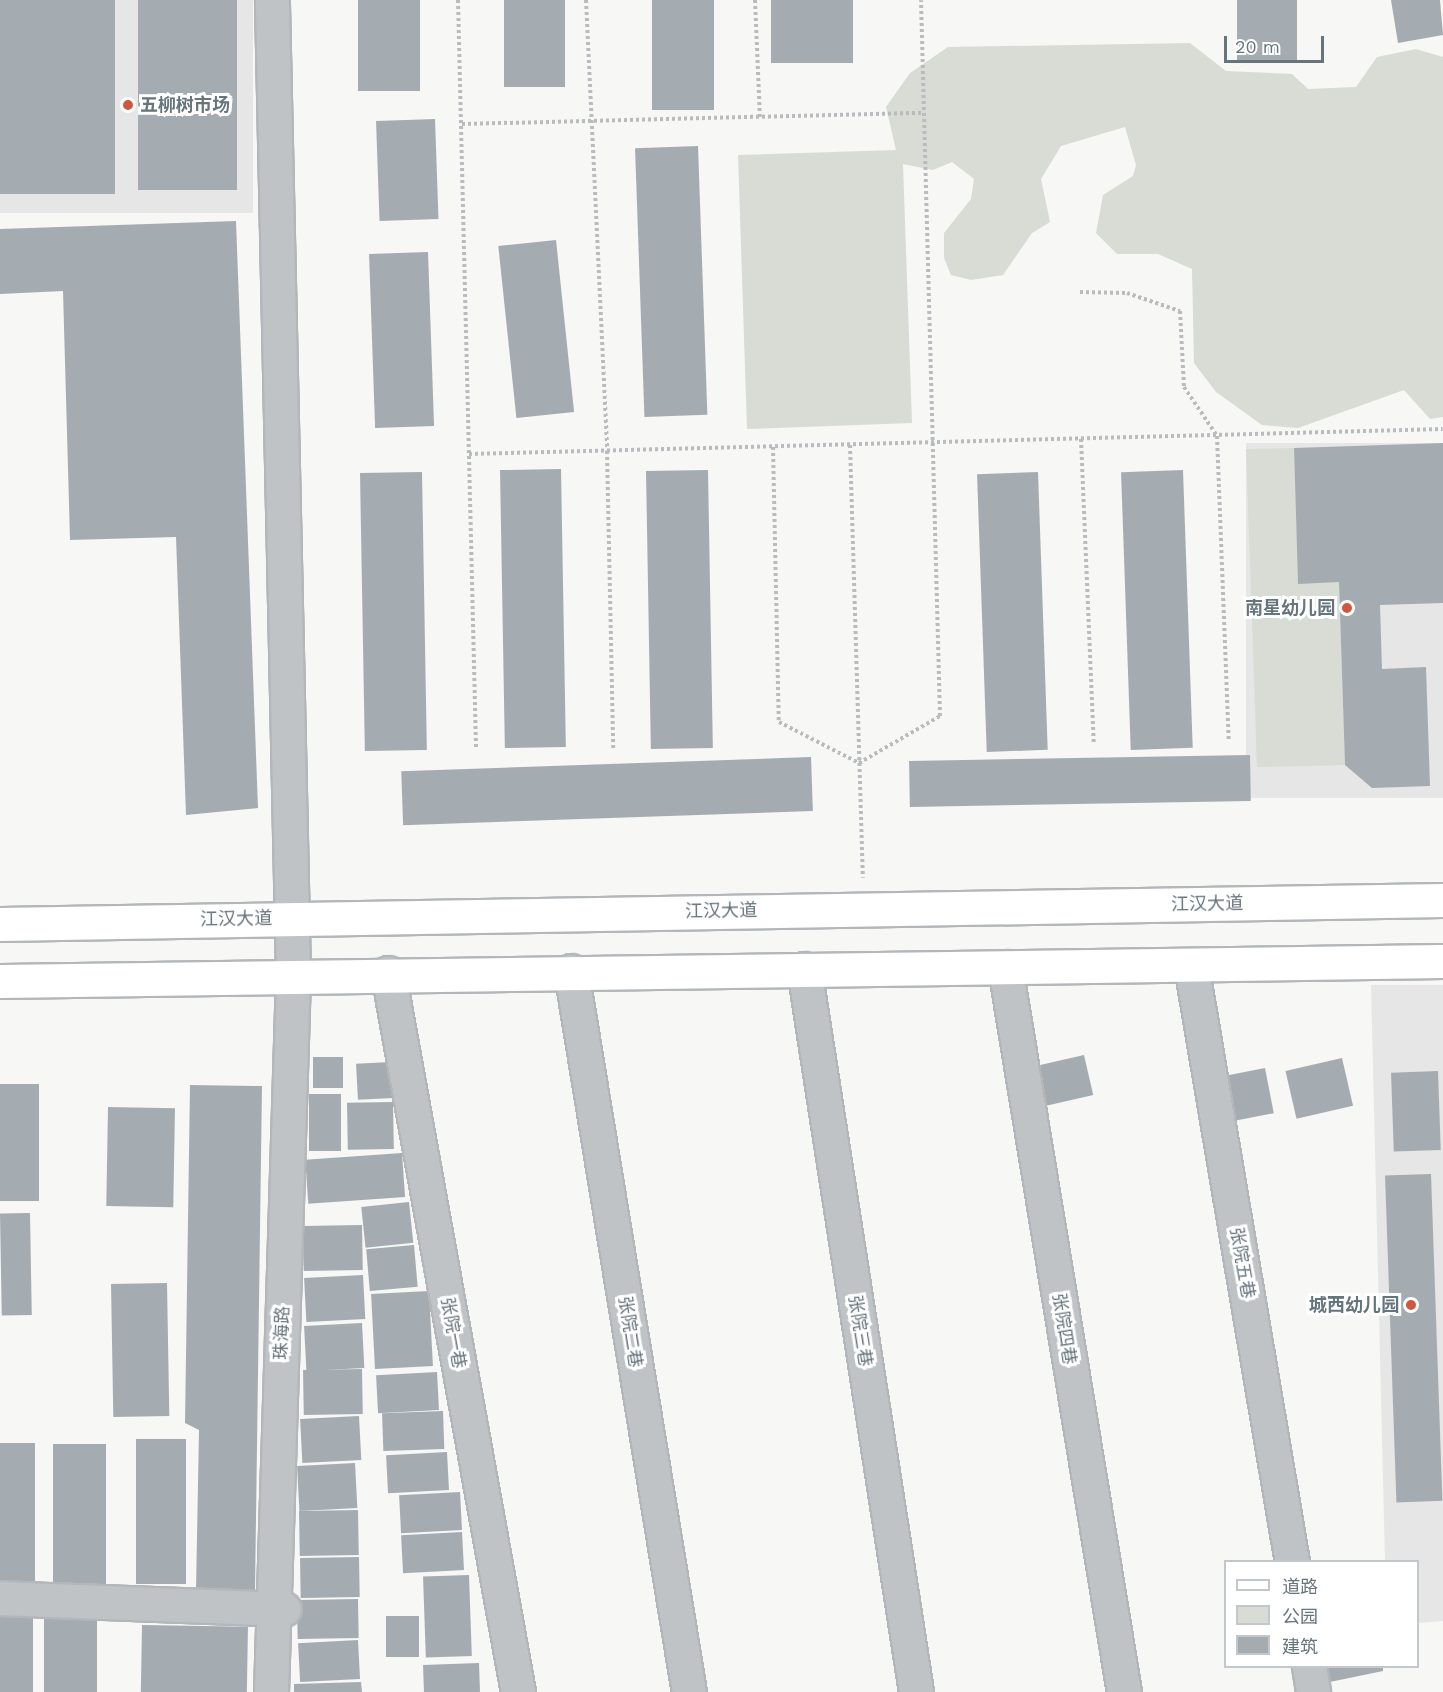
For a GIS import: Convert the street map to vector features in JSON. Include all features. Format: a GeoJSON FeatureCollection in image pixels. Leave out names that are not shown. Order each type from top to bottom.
{"type":"FeatureCollection","features":[{"type":"Feature","properties":{"kind":"main road","name":"江汉大道"},"geometry":{"type":"LineString","coordinates":[[0,924],[290,917],[1443,900]]}},
{"type":"Feature","properties":{"kind":"main road"},"geometry":{"type":"LineString","coordinates":[[0,981],[298,974],[1443,961]]}},
{"type":"Feature","properties":{"kind":"street","name":"珠海路"},"geometry":{"type":"LineString","coordinates":[[271,1692],[278,1608],[298,974],[290,917],[272,0]]}},
{"type":"Feature","properties":{"kind":"street","name":"张院五巷"},"geometry":{"type":"LineString","coordinates":[[1191,965],[1292,1560]]}},
{"type":"Feature","properties":{"kind":"street","name":"张院四巷"},"geometry":{"type":"LineString","coordinates":[[1005,967],[1124,1692]]}},
{"type":"Feature","properties":{"kind":"street","name":"张院三巷"},"geometry":{"type":"LineString","coordinates":[[804,969],[916,1692]]}},
{"type":"Feature","properties":{"kind":"street","name":"张院二巷"},"geometry":{"type":"LineString","coordinates":[[577,971],[689,1692]]}},
{"type":"Feature","properties":{"kind":"street","name":"张院二巷"},"geometry":{"type":"LineString","coordinates":[[577,971],[700,1692]]}},
{"type":"Feature","properties":{"kind":"street","name":"张院一巷"},"geometry":{"type":"LineString","coordinates":[[394,974],[518,1692]]}},
{"type":"Feature","properties":{"kind":"street","name":"张院一巷"},"geometry":{"type":"LineString","coordinates":[[394,974],[528,1692]]}},
{"type":"Feature","properties":{"kind":"street"},"geometry":{"type":"LineString","coordinates":[[0,1598],[278,1608]]}},
{"type":"Feature","properties":{"kind":"street","name":"珠海路"},"geometry":{"type":"LineString","coordinates":[[278,1608],[282,1692]]}},
{"type":"Feature","properties":{"kind":"street"},"geometry":{"type":"LineString","coordinates":[[1309,1668],[1314,1692]]}},
{"type":"Feature","properties":{"kind":"path"},"geometry":{"type":"LineString","coordinates":[[458,0],[476,748]]}},
{"type":"Feature","properties":{"kind":"path"},"geometry":{"type":"LineString","coordinates":[[586,0],[607,451],[613,749]]}},
{"type":"Feature","properties":{"kind":"path"},"geometry":{"type":"LineString","coordinates":[[755,0],[760,117]]}},
{"type":"Feature","properties":{"kind":"path"},"geometry":{"type":"LineString","coordinates":[[859,763],[940,716],[921,0]]}},
{"type":"Feature","properties":{"kind":"path"},"geometry":{"type":"LineString","coordinates":[[462,124],[924,113]]}},
{"type":"Feature","properties":{"kind":"path"},"geometry":{"type":"LineString","coordinates":[[1080,292],[1127,293],[1180,311],[1184,387],[1217,436],[1229,742]]}},
{"type":"Feature","properties":{"kind":"path"},"geometry":{"type":"LineString","coordinates":[[469,454],[1443,429]]}},
{"type":"Feature","properties":{"kind":"path"},"geometry":{"type":"LineString","coordinates":[[1081,440],[1094,744]]}},
{"type":"Feature","properties":{"kind":"path"},"geometry":{"type":"LineString","coordinates":[[850,445],[864,909]]}},
{"type":"Feature","properties":{"kind":"path"},"geometry":{"type":"LineString","coordinates":[[772,447],[779,722],[859,763]]}},
{"type":"Feature","properties":{"kind":"shaded area","name":"五柳树市场"},"geometry":{"type":"Polygon","coordinates":[[[0,0],[253,0],[253,213],[0,213],[0,0]]]}},
{"type":"Feature","properties":{"kind":"shaded area","name":"南星幼儿园"},"geometry":{"type":"Polygon","coordinates":[[[1246,443],[1443,443],[1443,798],[1246,798],[1246,443]]]}},
{"type":"Feature","properties":{"kind":"shaded area","name":"城西幼儿园"},"geometry":{"type":"Polygon","coordinates":[[[1371,985],[1443,985],[1443,1621],[1419,1623],[1419,1560],[1385,1560],[1371,985]]]}},
{"type":"Feature","properties":{"kind":"green space"},"geometry":{"type":"Polygon","coordinates":[[[1190,43],[1226,71],[1292,74],[1308,89],[1356,87],[1377,57],[1416,49],[1443,57],[1443,417],[1430,419],[1404,390],[1298,428],[1262,425],[1216,392],[1194,363],[1192,269],[1158,254],[1117,254],[1096,233],[1103,195],[1133,176],[1136,165],[1125,127],[1061,146],[1041,179],[1050,222],[1032,233],[1003,275],[971,280],[951,275],[944,258],[944,233],[971,199],[974,179],[952,162],[933,170],[903,164],[912,423],[747,429],[738,155],[896,150],[886,107],[910,73],[948,47],[1190,43]]]}},
{"type":"Feature","properties":{"kind":"green space"},"geometry":{"type":"Polygon","coordinates":[[[1294,448],[1298,583],[1339,582],[1345,765],[1257,767],[1246,449],[1294,448]]]}},
{"type":"Feature","properties":{"kind":"building"},"geometry":{"type":"Polygon","coordinates":[[[0,0],[115,0],[115,194],[0,194],[0,0]]]}},
{"type":"Feature","properties":{"kind":"building"},"geometry":{"type":"Polygon","coordinates":[[[138,0],[237,0],[237,190],[138,190],[138,0]]]}},
{"type":"Feature","properties":{"kind":"building"},"geometry":{"type":"Polygon","coordinates":[[[358,0],[420,0],[420,91],[358,91],[358,0]]]}},
{"type":"Feature","properties":{"kind":"building"},"geometry":{"type":"Polygon","coordinates":[[[504,0],[565,0],[565,87],[504,87],[504,0]]]}},
{"type":"Feature","properties":{"kind":"building"},"geometry":{"type":"Polygon","coordinates":[[[652,0],[714,0],[714,110],[652,110],[652,0]]]}},
{"type":"Feature","properties":{"kind":"building"},"geometry":{"type":"Polygon","coordinates":[[[771,0],[853,0],[853,63],[771,63],[771,0]]]}},
{"type":"Feature","properties":{"kind":"building"},"geometry":{"type":"Polygon","coordinates":[[[1237,0],[1297,0],[1297,63],[1237,63],[1237,0]]]}},
{"type":"Feature","properties":{"kind":"building"},"geometry":{"type":"Polygon","coordinates":[[[1391,0],[1440,0],[1443,35],[1398,43],[1391,0]]]}},
{"type":"Feature","properties":{"kind":"building"},"geometry":{"type":"Polygon","coordinates":[[[435,119],[438,219],[380,221],[376,121],[435,119]]]}},
{"type":"Feature","properties":{"kind":"building"},"geometry":{"type":"Polygon","coordinates":[[[698,146],[707,415],[644,417],[635,148],[698,146]]]}},
{"type":"Feature","properties":{"kind":"building"},"geometry":{"type":"Polygon","coordinates":[[[236,221],[258,808],[186,815],[176,537],[70,540],[63,291],[0,294],[0,229],[236,221]]]}},
{"type":"Feature","properties":{"kind":"building"},"geometry":{"type":"Polygon","coordinates":[[[556,240],[574,412],[516,418],[498,246],[556,240]]]}},
{"type":"Feature","properties":{"kind":"building"},"geometry":{"type":"Polygon","coordinates":[[[428,252],[434,426],[375,428],[369,254],[428,252]]]}},
{"type":"Feature","properties":{"kind":"building"},"geometry":{"type":"Polygon","coordinates":[[[1443,443],[1443,603],[1380,605],[1382,669],[1426,667],[1430,786],[1372,788],[1345,765],[1339,582],[1298,584],[1294,448],[1443,443]]]}},
{"type":"Feature","properties":{"kind":"building"},"geometry":{"type":"Polygon","coordinates":[[[561,469],[566,747],[505,748],[500,470],[561,469]]]}},
{"type":"Feature","properties":{"kind":"building"},"geometry":{"type":"Polygon","coordinates":[[[708,470],[713,748],[651,749],[646,471],[708,470]]]}},
{"type":"Feature","properties":{"kind":"building"},"geometry":{"type":"Polygon","coordinates":[[[1183,470],[1193,748],[1131,750],[1121,472],[1183,470]]]}},
{"type":"Feature","properties":{"kind":"building"},"geometry":{"type":"Polygon","coordinates":[[[422,472],[427,750],[365,751],[360,473],[422,472]]]}},
{"type":"Feature","properties":{"kind":"building"},"geometry":{"type":"Polygon","coordinates":[[[1038,472],[1048,750],[987,752],[977,474],[1038,472]]]}},
{"type":"Feature","properties":{"kind":"building"},"geometry":{"type":"Polygon","coordinates":[[[1250,755],[1251,801],[910,807],[909,761],[1250,755]]]}},
{"type":"Feature","properties":{"kind":"building"},"geometry":{"type":"Polygon","coordinates":[[[811,757],[813,811],[403,825],[401,771],[811,757]]]}},
{"type":"Feature","properties":{"kind":"building"},"geometry":{"type":"Polygon","coordinates":[[[1084,1055],[1093,1095],[1040,1107],[1030,1067],[1084,1055]]]}},
{"type":"Feature","properties":{"kind":"building"},"geometry":{"type":"Polygon","coordinates":[[[313,1057],[343,1057],[343,1088],[313,1088],[313,1057]]]}},
{"type":"Feature","properties":{"kind":"building"},"geometry":{"type":"Polygon","coordinates":[[[1342,1058],[1353,1106],[1297,1119],[1285,1071],[1342,1058]]]}},
{"type":"Feature","properties":{"kind":"building"},"geometry":{"type":"Polygon","coordinates":[[[391,1062],[393,1098],[358,1100],[356,1064],[391,1062]]]}},
{"type":"Feature","properties":{"kind":"building"},"geometry":{"type":"Polygon","coordinates":[[[1265,1068],[1274,1113],[1227,1122],[1218,1077],[1265,1068]]]}},
{"type":"Feature","properties":{"kind":"building"},"geometry":{"type":"Polygon","coordinates":[[[1438,1071],[1441,1150],[1394,1152],[1391,1073],[1438,1071]]]}},
{"type":"Feature","properties":{"kind":"building"},"geometry":{"type":"Polygon","coordinates":[[[0,1084],[39,1084],[39,1201],[0,1201],[0,1084]]]}},
{"type":"Feature","properties":{"kind":"building"},"geometry":{"type":"Polygon","coordinates":[[[190,1085],[262,1086],[255,1591],[196,1590],[199,1430],[185,1423],[190,1085]]]}},
{"type":"Feature","properties":{"kind":"building"},"geometry":{"type":"Polygon","coordinates":[[[309,1094],[341,1094],[341,1151],[309,1151],[309,1094]]]}},
{"type":"Feature","properties":{"kind":"building"},"geometry":{"type":"Polygon","coordinates":[[[393,1102],[394,1149],[348,1150],[347,1103],[393,1102]]]}},
{"type":"Feature","properties":{"kind":"building"},"geometry":{"type":"Polygon","coordinates":[[[108,1107],[175,1108],[173,1207],[106,1206],[108,1107]]]}},
{"type":"Feature","properties":{"kind":"building"},"geometry":{"type":"Polygon","coordinates":[[[402,1153],[405,1197],[308,1204],[305,1160],[402,1153]]]}},
{"type":"Feature","properties":{"kind":"building"},"geometry":{"type":"Polygon","coordinates":[[[1431,1174],[1442,1501],[1396,1502],[1385,1176],[1431,1174]]]}},
{"type":"Feature","properties":{"kind":"building"},"geometry":{"type":"Polygon","coordinates":[[[409,1202],[413,1243],[366,1248],[361,1207],[409,1202]]]}},
{"type":"Feature","properties":{"kind":"building"},"geometry":{"type":"Polygon","coordinates":[[[30,1213],[32,1315],[2,1316],[0,1214],[30,1213]]]}},
{"type":"Feature","properties":{"kind":"building"},"geometry":{"type":"Polygon","coordinates":[[[362,1225],[363,1270],[304,1271],[303,1226],[362,1225]]]}},
{"type":"Feature","properties":{"kind":"building"},"geometry":{"type":"Polygon","coordinates":[[[414,1245],[418,1287],[370,1291],[366,1249],[414,1245]]]}},
{"type":"Feature","properties":{"kind":"building"},"geometry":{"type":"Polygon","coordinates":[[[363,1275],[365,1319],[306,1322],[304,1278],[363,1275]]]}},
{"type":"Feature","properties":{"kind":"building"},"geometry":{"type":"Polygon","coordinates":[[[167,1283],[169,1416],[113,1417],[111,1284],[167,1283]]]}},
{"type":"Feature","properties":{"kind":"building"},"geometry":{"type":"Polygon","coordinates":[[[429,1291],[433,1366],[375,1369],[371,1294],[429,1291]]]}},
{"type":"Feature","properties":{"kind":"building"},"geometry":{"type":"Polygon","coordinates":[[[362,1323],[364,1368],[306,1371],[304,1326],[362,1323]]]}},
{"type":"Feature","properties":{"kind":"building"},"geometry":{"type":"Polygon","coordinates":[[[362,1369],[363,1414],[304,1415],[303,1370],[362,1369]]]}},
{"type":"Feature","properties":{"kind":"building"},"geometry":{"type":"Polygon","coordinates":[[[437,1372],[439,1410],[378,1413],[376,1375],[437,1372]]]}},
{"type":"Feature","properties":{"kind":"building"},"geometry":{"type":"Polygon","coordinates":[[[443,1411],[444,1449],[383,1451],[382,1413],[443,1411]]]}},
{"type":"Feature","properties":{"kind":"building"},"geometry":{"type":"Polygon","coordinates":[[[359,1416],[361,1460],[302,1463],[300,1419],[359,1416]]]}},
{"type":"Feature","properties":{"kind":"building"},"geometry":{"type":"Polygon","coordinates":[[[136,1439],[186,1439],[186,1584],[136,1584],[136,1439]]]}},
{"type":"Feature","properties":{"kind":"building"},"geometry":{"type":"Polygon","coordinates":[[[0,1443],[35,1443],[35,1582],[0,1582],[0,1443]]]}},
{"type":"Feature","properties":{"kind":"building"},"geometry":{"type":"Polygon","coordinates":[[[53,1444],[106,1444],[106,1585],[53,1585],[53,1444]]]}},
{"type":"Feature","properties":{"kind":"building"},"geometry":{"type":"Polygon","coordinates":[[[447,1452],[449,1490],[388,1493],[386,1455],[447,1452]]]}},
{"type":"Feature","properties":{"kind":"building"},"geometry":{"type":"Polygon","coordinates":[[[355,1463],[357,1508],[299,1511],[297,1466],[355,1463]]]}},
{"type":"Feature","properties":{"kind":"building"},"geometry":{"type":"Polygon","coordinates":[[[460,1492],[462,1530],[401,1533],[399,1495],[460,1492]]]}},
{"type":"Feature","properties":{"kind":"building"},"geometry":{"type":"Polygon","coordinates":[[[358,1510],[359,1555],[300,1556],[299,1511],[358,1510]]]}},
{"type":"Feature","properties":{"kind":"building"},"geometry":{"type":"Polygon","coordinates":[[[462,1532],[464,1570],[403,1573],[401,1535],[462,1532]]]}},
{"type":"Feature","properties":{"kind":"building"},"geometry":{"type":"Polygon","coordinates":[[[359,1557],[360,1597],[301,1598],[300,1558],[359,1557]]]}},
{"type":"Feature","properties":{"kind":"building"},"geometry":{"type":"Polygon","coordinates":[[[469,1575],[472,1656],[426,1658],[423,1577],[469,1575]]]}},
{"type":"Feature","properties":{"kind":"building"},"geometry":{"type":"Polygon","coordinates":[[[358,1599],[359,1638],[298,1639],[297,1600],[358,1599]]]}},
{"type":"Feature","properties":{"kind":"building"},"geometry":{"type":"Polygon","coordinates":[[[0,1604],[33,1604],[33,1692],[0,1692],[0,1604]]]}},
{"type":"Feature","properties":{"kind":"building"},"geometry":{"type":"Polygon","coordinates":[[[44,1606],[97,1606],[97,1692],[44,1692],[44,1606]]]}},
{"type":"Feature","properties":{"kind":"building"},"geometry":{"type":"Polygon","coordinates":[[[386,1616],[419,1616],[419,1657],[386,1657],[386,1616]]]}},
{"type":"Feature","properties":{"kind":"building"},"geometry":{"type":"Polygon","coordinates":[[[142,1625],[248,1627],[247,1692],[141,1692],[142,1625]]]}},
{"type":"Feature","properties":{"kind":"building"},"geometry":{"type":"Polygon","coordinates":[[[358,1640],[360,1679],[300,1682],[298,1643],[358,1640]]]}},
{"type":"Feature","properties":{"kind":"building"},"geometry":{"type":"Polygon","coordinates":[[[479,1663],[480,1692],[424,1692],[423,1665],[479,1663]]]}},
{"type":"Feature","properties":{"kind":"building"},"geometry":{"type":"Polygon","coordinates":[[[1322,1668],[1383,1668],[1383,1671],[1325,1683],[1322,1668]]]}},
{"type":"Feature","properties":{"kind":"building"},"geometry":{"type":"Polygon","coordinates":[[[361,1682],[362,1692],[294,1692],[294,1684],[361,1682]]]}},
{"type":"Feature","properties":{"kind":"place","name":"五柳树市场"},"geometry":{"type":"Point","coordinates":[128,105]}},
{"type":"Feature","properties":{"kind":"place","name":"南星幼儿园"},"geometry":{"type":"Point","coordinates":[1347,608]}},
{"type":"Feature","properties":{"kind":"place","name":"城西幼儿园"},"geometry":{"type":"Point","coordinates":[1411,1305]}}]}
